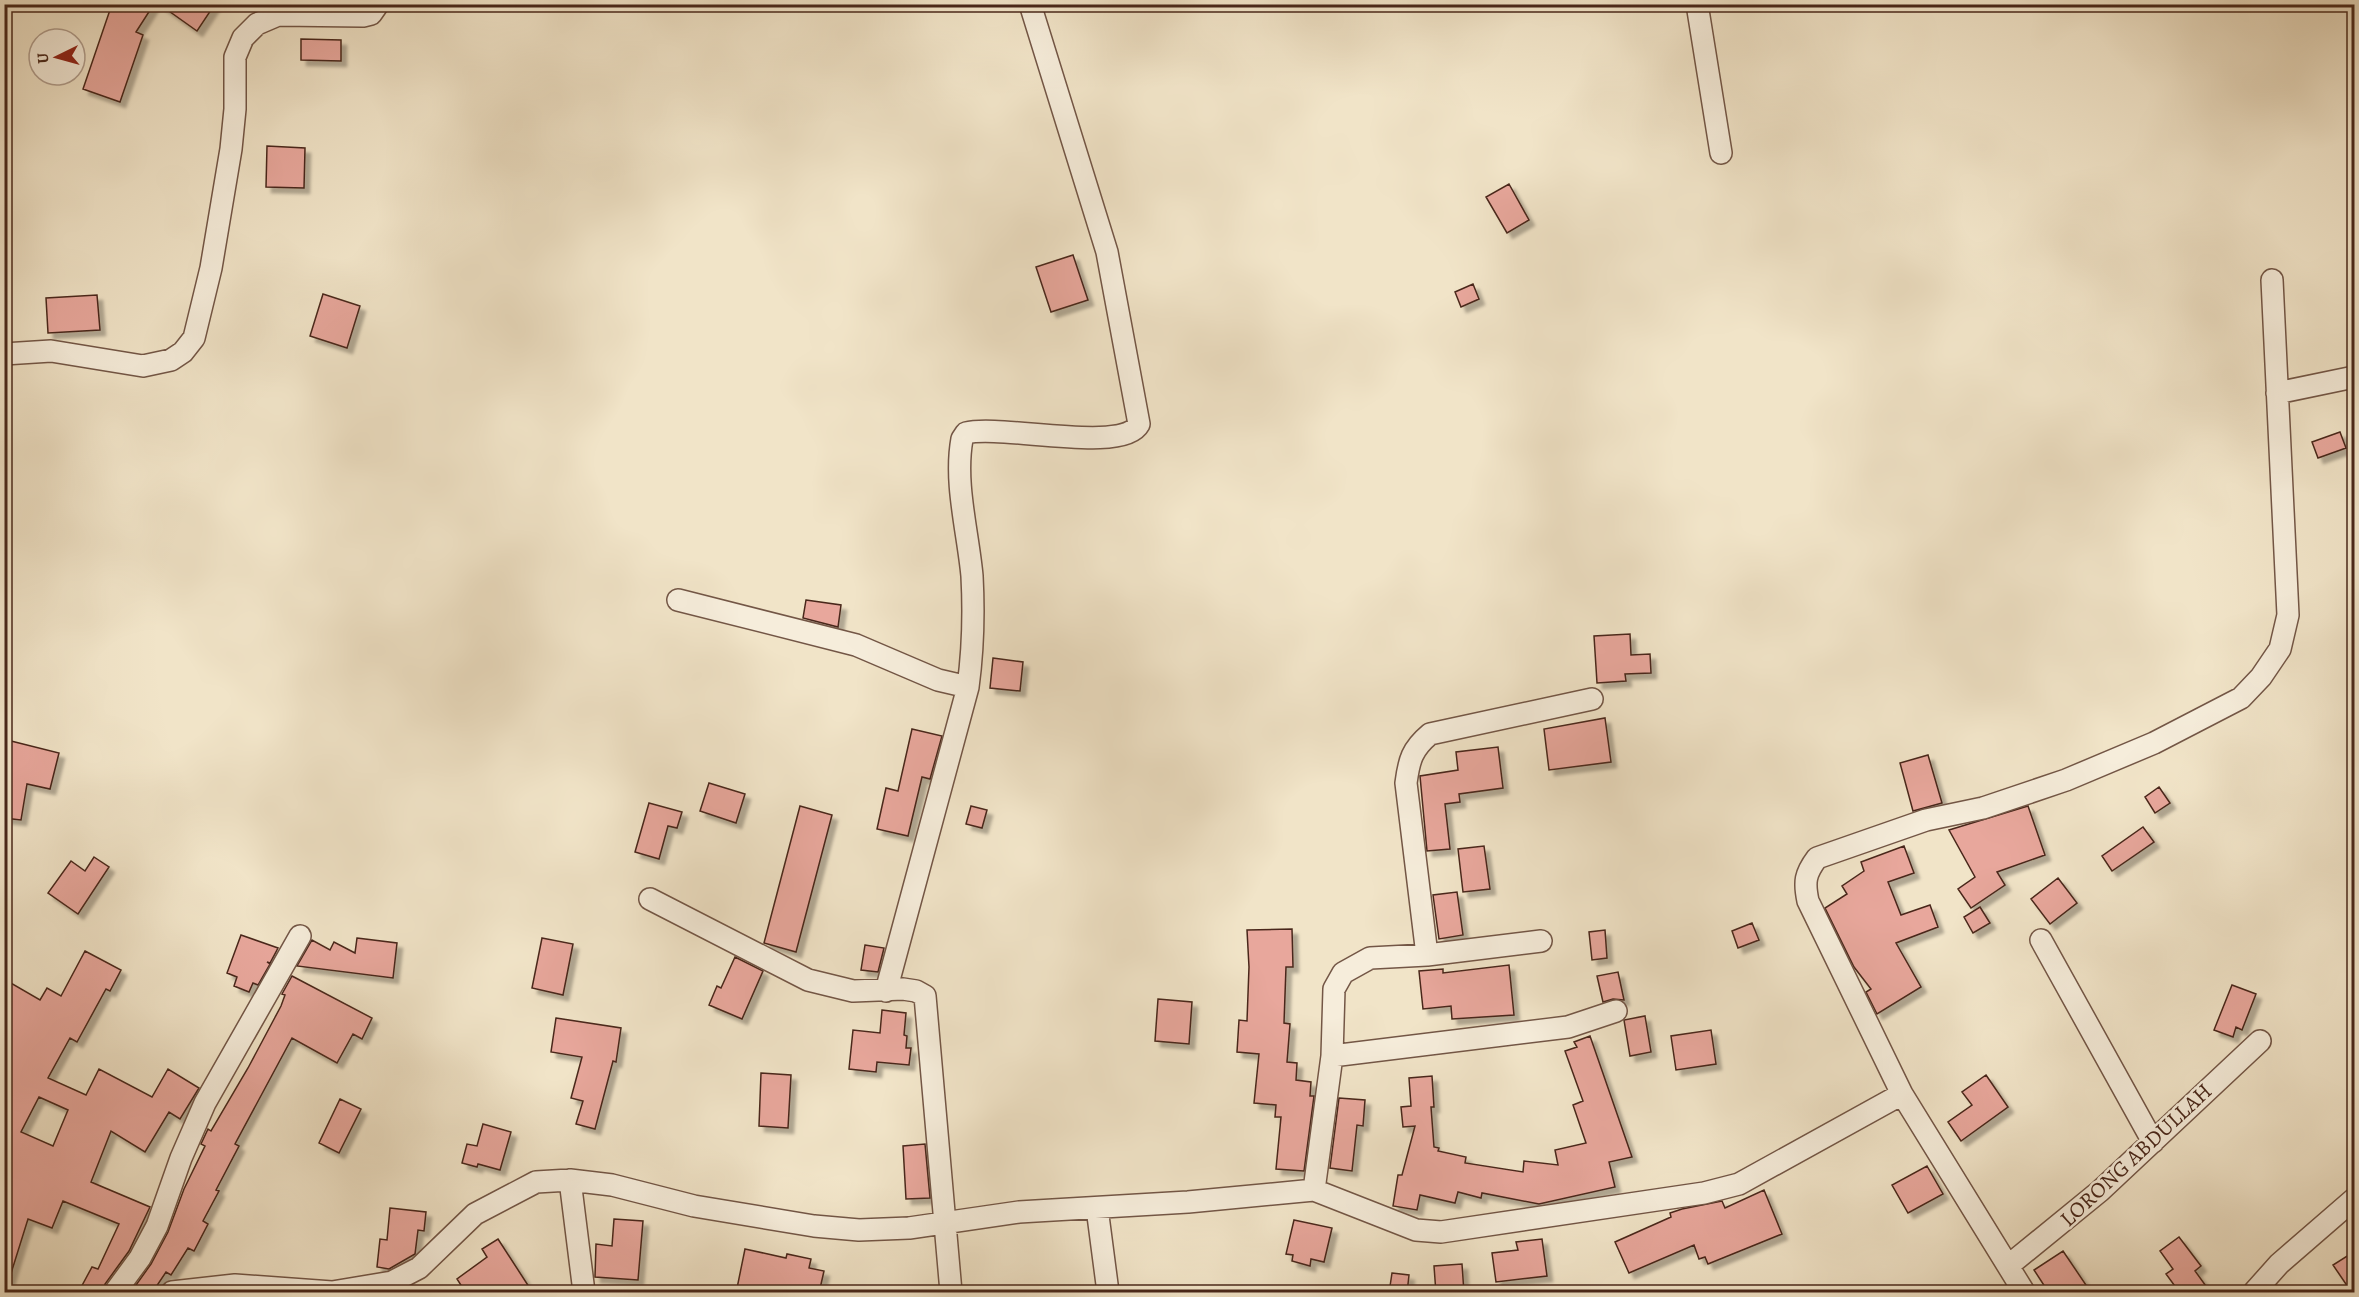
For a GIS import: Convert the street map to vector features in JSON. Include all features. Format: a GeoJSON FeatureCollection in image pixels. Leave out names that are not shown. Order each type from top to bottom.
{"type":"FeatureCollection","features":[{"type":"Feature","properties":{"kind":"street"},"geometry":{"type":"LineString","coordinates":[[4,354],[51,351],[143,366],[171,360],[183,352],[194,338],[211,268],[236,109],[235,57],[243,38],[257,24],[278,15],[363,16],[371,14],[378,4]]}},
{"type":"Feature","properties":{"kind":"street"},"geometry":{"type":"LineString","coordinates":[[886,991],[968,687],[973,650],[972,578],[961,480],[962,439],[966,434],[986,430],[1059,437],[1120,437],[1136,430],[1139,424],[1107,252],[1030,4]]}},
{"type":"Feature","properties":{"kind":"street"},"geometry":{"type":"LineString","coordinates":[[1697,4],[1721,153]]}},
{"type":"Feature","properties":{"kind":"street"},"geometry":{"type":"LineString","coordinates":[[2024,1293],[1902,1094],[1808,902],[1806,872],[1817,858],[1926,820],[1983,808],[2066,780],[2154,743],[2241,698],[2261,677],[2280,649],[2288,615],[2272,280]]}},
{"type":"Feature","properties":{"kind":"street"},"geometry":{"type":"LineString","coordinates":[[2277,393],[2355,377]]}},
{"type":"Feature","properties":{"kind":"street"},"geometry":{"type":"LineString","coordinates":[[678,600],[856,645],[938,680],[968,687]]}},
{"type":"Feature","properties":{"kind":"street"},"geometry":{"type":"LineString","coordinates":[[1427,955],[1406,783],[1409,759],[1417,746],[1430,734],[1592,699]]}},
{"type":"Feature","properties":{"kind":"street"},"geometry":{"type":"LineString","coordinates":[[650,898],[808,980],[853,990],[916,990],[925,996],[951,1293]]}},
{"type":"Feature","properties":{"kind":"street"},"geometry":{"type":"LineString","coordinates":[[115,1293],[140,1258],[157,1226],[181,1158],[205,1103],[300,936]]}},
{"type":"Feature","properties":{"kind":"street"},"geometry":{"type":"LineString","coordinates":[[2041,940],[2153,1142]]}},
{"type":"Feature","properties":{"kind":"street"},"geometry":{"type":"LineString","coordinates":[[1314,1190],[1332,1056],[1334,989],[1343,973],[1370,958],[1427,955],[1541,941]]}},
{"type":"Feature","properties":{"kind":"street"},"geometry":{"type":"LineString","coordinates":[[1332,1056],[1568,1027],[1616,1011]]}},
{"type":"Feature","properties":{"kind":"street","name":"LORONG ABDULLAH"},"geometry":{"type":"LineString","coordinates":[[2008,1266],[2073,1215],[2260,1041]]}},
{"type":"Feature","properties":{"kind":"street"},"geometry":{"type":"LineString","coordinates":[[172,1293],[235,1285],[332,1292],[392,1282],[419,1268],[475,1214],[506,1196],[536,1182],[570,1180],[612,1185],[694,1206],[814,1226],[859,1230],[909,1228],[1019,1212],[1097,1208],[1314,1190],[1416,1230],[1441,1233],[1704,1193],[1739,1184],[1902,1094]]}},
{"type":"Feature","properties":{"kind":"street"},"geometry":{"type":"LineString","coordinates":[[570,1180],[584,1293]]}},
{"type":"Feature","properties":{"kind":"street"},"geometry":{"type":"LineString","coordinates":[[2254,1293],[2278,1264],[2355,1199]]}},
{"type":"Feature","properties":{"kind":"street"},"geometry":{"type":"LineString","coordinates":[[1097,1208],[1108,1293]]}},
{"type":"Feature","properties":{"kind":"building"},"geometry":{"type":"Polygon","coordinates":[[[112,4],[154,4],[136,32],[143,35],[120,102],[83,89],[87,87],[87,77],[112,4]]]}},
{"type":"Feature","properties":{"kind":"building"},"geometry":{"type":"Polygon","coordinates":[[[159,4],[215,4],[197,31],[159,4]]]}},
{"type":"Feature","properties":{"kind":"building"},"geometry":{"type":"Polygon","coordinates":[[[301,39],[341,40],[341,61],[301,60],[301,39]]]}},
{"type":"Feature","properties":{"kind":"building"},"geometry":{"type":"Polygon","coordinates":[[[267,146],[305,148],[304,188],[266,187],[267,146]]]}},
{"type":"Feature","properties":{"kind":"building"},"geometry":{"type":"Polygon","coordinates":[[[1509,184],[1529,220],[1507,233],[1486,197],[1509,184]]]}},
{"type":"Feature","properties":{"kind":"building"},"geometry":{"type":"Polygon","coordinates":[[[1073,255],[1088,300],[1051,312],[1036,267],[1073,255]]]}},
{"type":"Feature","properties":{"kind":"building"},"geometry":{"type":"Polygon","coordinates":[[[1473,284],[1479,299],[1461,307],[1455,292],[1473,284]]]}},
{"type":"Feature","properties":{"kind":"building"},"geometry":{"type":"Polygon","coordinates":[[[323,294],[360,306],[347,348],[310,336],[323,294]]]}},
{"type":"Feature","properties":{"kind":"building"},"geometry":{"type":"Polygon","coordinates":[[[97,295],[100,330],[48,333],[46,298],[97,295]]]}},
{"type":"Feature","properties":{"kind":"building"},"geometry":{"type":"Polygon","coordinates":[[[2340,432],[2346,448],[2318,458],[2312,442],[2340,432]]]}},
{"type":"Feature","properties":{"kind":"building"},"geometry":{"type":"Polygon","coordinates":[[[806,600],[841,605],[838,627],[803,618],[806,600]]]}},
{"type":"Feature","properties":{"kind":"building"},"geometry":{"type":"Polygon","coordinates":[[[1630,634],[1631,655],[1650,654],[1651,673],[1625,674],[1626,681],[1597,683],[1594,636],[1630,634]]]}},
{"type":"Feature","properties":{"kind":"building"},"geometry":{"type":"Polygon","coordinates":[[[993,658],[1023,662],[1020,691],[990,688],[993,658]]]}},
{"type":"Feature","properties":{"kind":"building"},"geometry":{"type":"Polygon","coordinates":[[[1605,718],[1611,762],[1549,770],[1544,729],[1605,718]]]}},
{"type":"Feature","properties":{"kind":"building"},"geometry":{"type":"Polygon","coordinates":[[[912,729],[942,736],[930,779],[922,777],[908,836],[877,829],[886,788],[898,791],[912,729]]]}},
{"type":"Feature","properties":{"kind":"building"},"geometry":{"type":"Polygon","coordinates":[[[11,741],[59,753],[50,789],[27,784],[21,820],[4,818],[4,768],[11,741]]]}},
{"type":"Feature","properties":{"kind":"building"},"geometry":{"type":"Polygon","coordinates":[[[1498,747],[1503,788],[1459,794],[1460,802],[1445,804],[1450,849],[1427,851],[1420,776],[1458,770],[1456,752],[1498,747]]]}},
{"type":"Feature","properties":{"kind":"building"},"geometry":{"type":"Polygon","coordinates":[[[1928,755],[1942,803],[1913,811],[1900,763],[1928,755]]]}},
{"type":"Feature","properties":{"kind":"building"},"geometry":{"type":"Polygon","coordinates":[[[709,783],[745,794],[736,823],[700,811],[709,783]]]}},
{"type":"Feature","properties":{"kind":"building"},"geometry":{"type":"Polygon","coordinates":[[[2159,787],[2170,803],[2155,813],[2145,797],[2159,787]]]}},
{"type":"Feature","properties":{"kind":"building"},"geometry":{"type":"Polygon","coordinates":[[[649,803],[682,812],[677,828],[668,826],[659,859],[635,852],[649,803]]]}},
{"type":"Feature","properties":{"kind":"building"},"geometry":{"type":"Polygon","coordinates":[[[800,806],[832,815],[796,952],[764,943],[800,806]]]}},
{"type":"Feature","properties":{"kind":"building"},"geometry":{"type":"Polygon","coordinates":[[[971,806],[987,810],[982,828],[966,824],[971,806]]]}},
{"type":"Feature","properties":{"kind":"building"},"geometry":{"type":"Polygon","coordinates":[[[2028,806],[2045,855],[1997,872],[2005,885],[1971,908],[1958,889],[1975,877],[1949,830],[2028,806]]]}},
{"type":"Feature","properties":{"kind":"building"},"geometry":{"type":"Polygon","coordinates":[[[2143,827],[2154,842],[2112,871],[2102,856],[2143,827]]]}},
{"type":"Feature","properties":{"kind":"building"},"geometry":{"type":"Polygon","coordinates":[[[1484,846],[1490,889],[1463,892],[1458,849],[1484,846]]]}},
{"type":"Feature","properties":{"kind":"building"},"geometry":{"type":"Polygon","coordinates":[[[1904,846],[1914,873],[1888,882],[1901,915],[1930,905],[1938,927],[1896,943],[1921,987],[1877,1014],[1866,992],[1871,989],[1854,967],[1825,908],[1847,894],[1842,886],[1864,871],[1861,862],[1904,846]]]}},
{"type":"Feature","properties":{"kind":"building"},"geometry":{"type":"Polygon","coordinates":[[[94,857],[109,867],[78,914],[48,893],[71,861],[85,871],[94,857]]]}},
{"type":"Feature","properties":{"kind":"building"},"geometry":{"type":"Polygon","coordinates":[[[2058,878],[2077,903],[2050,924],[2031,899],[2058,878]]]}},
{"type":"Feature","properties":{"kind":"building"},"geometry":{"type":"Polygon","coordinates":[[[1457,892],[1463,935],[1439,939],[1433,895],[1457,892]]]}},
{"type":"Feature","properties":{"kind":"building"},"geometry":{"type":"Polygon","coordinates":[[[1980,907],[1990,923],[1973,933],[1964,917],[1980,907]]]}},
{"type":"Feature","properties":{"kind":"building"},"geometry":{"type":"Polygon","coordinates":[[[1752,923],[1759,940],[1738,948],[1732,931],[1752,923]]]}},
{"type":"Feature","properties":{"kind":"building"},"geometry":{"type":"Polygon","coordinates":[[[1292,929],[1293,967],[1286,967],[1284,1023],[1290,1024],[1287,1062],[1297,1063],[1296,1080],[1311,1082],[1310,1096],[1314,1096],[1304,1171],[1276,1169],[1281,1117],[1275,1117],[1276,1105],[1254,1103],[1259,1054],[1237,1052],[1239,1020],[1247,1021],[1249,967],[1247,930],[1292,929]]]}},
{"type":"Feature","properties":{"kind":"building"},"geometry":{"type":"Polygon","coordinates":[[[1605,930],[1607,958],[1592,960],[1589,932],[1605,930]]]}},
{"type":"Feature","properties":{"kind":"building"},"geometry":{"type":"Polygon","coordinates":[[[241,935],[278,948],[270,963],[267,962],[270,964],[258,985],[253,983],[249,992],[234,986],[237,977],[227,973],[241,935]]]}},
{"type":"Feature","properties":{"kind":"building"},"geometry":{"type":"Polygon","coordinates":[[[357,938],[397,943],[393,978],[297,966],[312,940],[330,950],[334,942],[355,953],[357,938]]]}},
{"type":"Feature","properties":{"kind":"building"},"geometry":{"type":"Polygon","coordinates":[[[542,938],[573,944],[563,995],[532,988],[542,938]]]}},
{"type":"Feature","properties":{"kind":"building"},"geometry":{"type":"Polygon","coordinates":[[[865,945],[884,948],[878,972],[861,970],[865,945]]]}},
{"type":"Feature","properties":{"kind":"building"},"geometry":{"type":"Polygon","coordinates":[[[85,951],[121,970],[110,991],[106,989],[77,1042],[70,1038],[48,1078],[86,1095],[99,1069],[152,1097],[168,1069],[199,1088],[180,1119],[169,1112],[145,1152],[111,1131],[91,1182],[150,1207],[129,1251],[105,1284],[103,1293],[78,1293],[92,1267],[98,1269],[119,1224],[63,1201],[52,1228],[28,1219],[8,1283],[4,1282],[4,979],[40,1000],[47,988],[61,996],[85,951]],[[39,1097],[21,1132],[53,1146],[68,1110],[39,1097]]]}},
{"type":"Feature","properties":{"kind":"building"},"geometry":{"type":"Polygon","coordinates":[[[735,957],[763,971],[742,1019],[709,1005],[717,986],[721,988],[735,957]]]}},
{"type":"Feature","properties":{"kind":"building"},"geometry":{"type":"Polygon","coordinates":[[[1509,965],[1514,1015],[1452,1019],[1451,1006],[1423,1009],[1419,971],[1443,969],[1443,973],[1509,965]]]}},
{"type":"Feature","properties":{"kind":"building"},"geometry":{"type":"Polygon","coordinates":[[[1618,972],[1624,1000],[1613,999],[1603,1002],[1597,976],[1618,972]]]}},
{"type":"Feature","properties":{"kind":"building"},"geometry":{"type":"Polygon","coordinates":[[[292,976],[372,1018],[362,1039],[353,1034],[337,1063],[292,1038],[235,1144],[239,1146],[216,1190],[219,1191],[203,1221],[208,1224],[194,1251],[188,1248],[171,1275],[166,1272],[152,1293],[148,1293],[136,1285],[151,1264],[168,1232],[184,1189],[205,1146],[201,1144],[208,1129],[211,1131],[248,1068],[281,1006],[285,995],[282,994],[292,976]]]}},
{"type":"Feature","properties":{"kind":"building"},"geometry":{"type":"Polygon","coordinates":[[[2232,985],[2256,994],[2242,1030],[2236,1027],[2233,1037],[2214,1030],[2232,985]]]}},
{"type":"Feature","properties":{"kind":"building"},"geometry":{"type":"Polygon","coordinates":[[[1158,999],[1192,1002],[1189,1044],[1155,1041],[1158,999]]]}},
{"type":"Feature","properties":{"kind":"building"},"geometry":{"type":"Polygon","coordinates":[[[882,1010],[906,1013],[904,1035],[907,1036],[906,1048],[911,1048],[909,1065],[877,1062],[876,1072],[849,1069],[853,1030],[880,1033],[882,1010]]]}},
{"type":"Feature","properties":{"kind":"building"},"geometry":{"type":"Polygon","coordinates":[[[1645,1016],[1651,1052],[1630,1056],[1624,1020],[1645,1016]]]}},
{"type":"Feature","properties":{"kind":"building"},"geometry":{"type":"Polygon","coordinates":[[[556,1018],[621,1028],[616,1062],[613,1061],[595,1129],[576,1124],[583,1101],[571,1098],[582,1057],[551,1052],[556,1018]]]}},
{"type":"Feature","properties":{"kind":"building"},"geometry":{"type":"Polygon","coordinates":[[[1711,1030],[1716,1064],[1676,1070],[1671,1036],[1711,1030]]]}},
{"type":"Feature","properties":{"kind":"building"},"geometry":{"type":"Polygon","coordinates":[[[1590,1036],[1632,1157],[1609,1162],[1615,1187],[1539,1204],[1482,1193],[1481,1198],[1458,1192],[1455,1203],[1420,1195],[1417,1210],[1393,1206],[1398,1175],[1402,1175],[1415,1126],[1403,1127],[1401,1107],[1411,1106],[1409,1078],[1432,1076],[1434,1107],[1431,1107],[1434,1147],[1439,1148],[1438,1151],[1466,1157],[1465,1163],[1523,1172],[1524,1161],[1558,1165],[1555,1150],[1586,1143],[1573,1105],[1583,1101],[1565,1051],[1577,1047],[1574,1042],[1590,1036]]]}},
{"type":"Feature","properties":{"kind":"building"},"geometry":{"type":"Polygon","coordinates":[[[761,1073],[791,1075],[788,1128],[759,1126],[761,1073]]]}},
{"type":"Feature","properties":{"kind":"building"},"geometry":{"type":"Polygon","coordinates":[[[1986,1075],[2008,1107],[1961,1141],[1948,1122],[1972,1105],[1962,1092],[1986,1075]]]}},
{"type":"Feature","properties":{"kind":"building"},"geometry":{"type":"Polygon","coordinates":[[[1339,1098],[1365,1100],[1363,1126],[1357,1125],[1352,1171],[1330,1168],[1339,1098]]]}},
{"type":"Feature","properties":{"kind":"building"},"geometry":{"type":"Polygon","coordinates":[[[340,1099],[361,1109],[339,1153],[319,1143],[340,1099]]]}},
{"type":"Feature","properties":{"kind":"building"},"geometry":{"type":"Polygon","coordinates":[[[483,1124],[511,1132],[500,1170],[478,1164],[477,1167],[462,1163],[467,1144],[477,1146],[483,1124]]]}},
{"type":"Feature","properties":{"kind":"building"},"geometry":{"type":"Polygon","coordinates":[[[925,1144],[930,1198],[906,1199],[903,1146],[925,1144]]]}},
{"type":"Feature","properties":{"kind":"building"},"geometry":{"type":"Polygon","coordinates":[[[1927,1166],[1943,1194],[1908,1213],[1892,1185],[1927,1166]]]}},
{"type":"Feature","properties":{"kind":"building"},"geometry":{"type":"Polygon","coordinates":[[[1764,1190],[1782,1234],[1708,1264],[1705,1257],[1699,1259],[1694,1245],[1629,1273],[1615,1242],[1671,1217],[1670,1213],[1722,1201],[1725,1208],[1764,1190]]]}},
{"type":"Feature","properties":{"kind":"building"},"geometry":{"type":"Polygon","coordinates":[[[390,1208],[426,1212],[424,1231],[418,1230],[415,1254],[389,1269],[377,1267],[380,1239],[387,1240],[390,1208]]]}},
{"type":"Feature","properties":{"kind":"building"},"geometry":{"type":"Polygon","coordinates":[[[614,1219],[643,1221],[638,1280],[595,1277],[596,1244],[612,1246],[614,1219]]]}},
{"type":"Feature","properties":{"kind":"building"},"geometry":{"type":"Polygon","coordinates":[[[1294,1220],[1332,1228],[1324,1262],[1311,1259],[1310,1266],[1292,1261],[1293,1255],[1286,1254],[1294,1220]]]}},
{"type":"Feature","properties":{"kind":"building"},"geometry":{"type":"Polygon","coordinates":[[[2179,1237],[2201,1266],[2195,1271],[2211,1293],[2180,1293],[2166,1274],[2173,1269],[2160,1251],[2179,1237]]]}},
{"type":"Feature","properties":{"kind":"building"},"geometry":{"type":"Polygon","coordinates":[[[498,1239],[533,1293],[466,1293],[457,1279],[487,1257],[482,1249],[498,1239]]]}},
{"type":"Feature","properties":{"kind":"building"},"geometry":{"type":"Polygon","coordinates":[[[1542,1239],[1547,1276],[1496,1282],[1492,1253],[1518,1250],[1516,1242],[1542,1239]]]}},
{"type":"Feature","properties":{"kind":"building"},"geometry":{"type":"Polygon","coordinates":[[[745,1249],[786,1258],[787,1254],[811,1259],[809,1268],[824,1271],[819,1293],[736,1293],[745,1249]]]}},
{"type":"Feature","properties":{"kind":"building"},"geometry":{"type":"Polygon","coordinates":[[[2063,1251],[2086,1285],[2074,1293],[2049,1293],[2034,1270],[2063,1251]]]}},
{"type":"Feature","properties":{"kind":"building"},"geometry":{"type":"Polygon","coordinates":[[[2355,1251],[2355,1293],[2352,1293],[2333,1265],[2355,1251]]]}},
{"type":"Feature","properties":{"kind":"building"},"geometry":{"type":"Polygon","coordinates":[[[1462,1264],[1464,1293],[1436,1293],[1434,1266],[1462,1264]]]}},
{"type":"Feature","properties":{"kind":"building"},"geometry":{"type":"Polygon","coordinates":[[[1392,1273],[1409,1275],[1407,1293],[1389,1293],[1392,1273]]]}}]}
